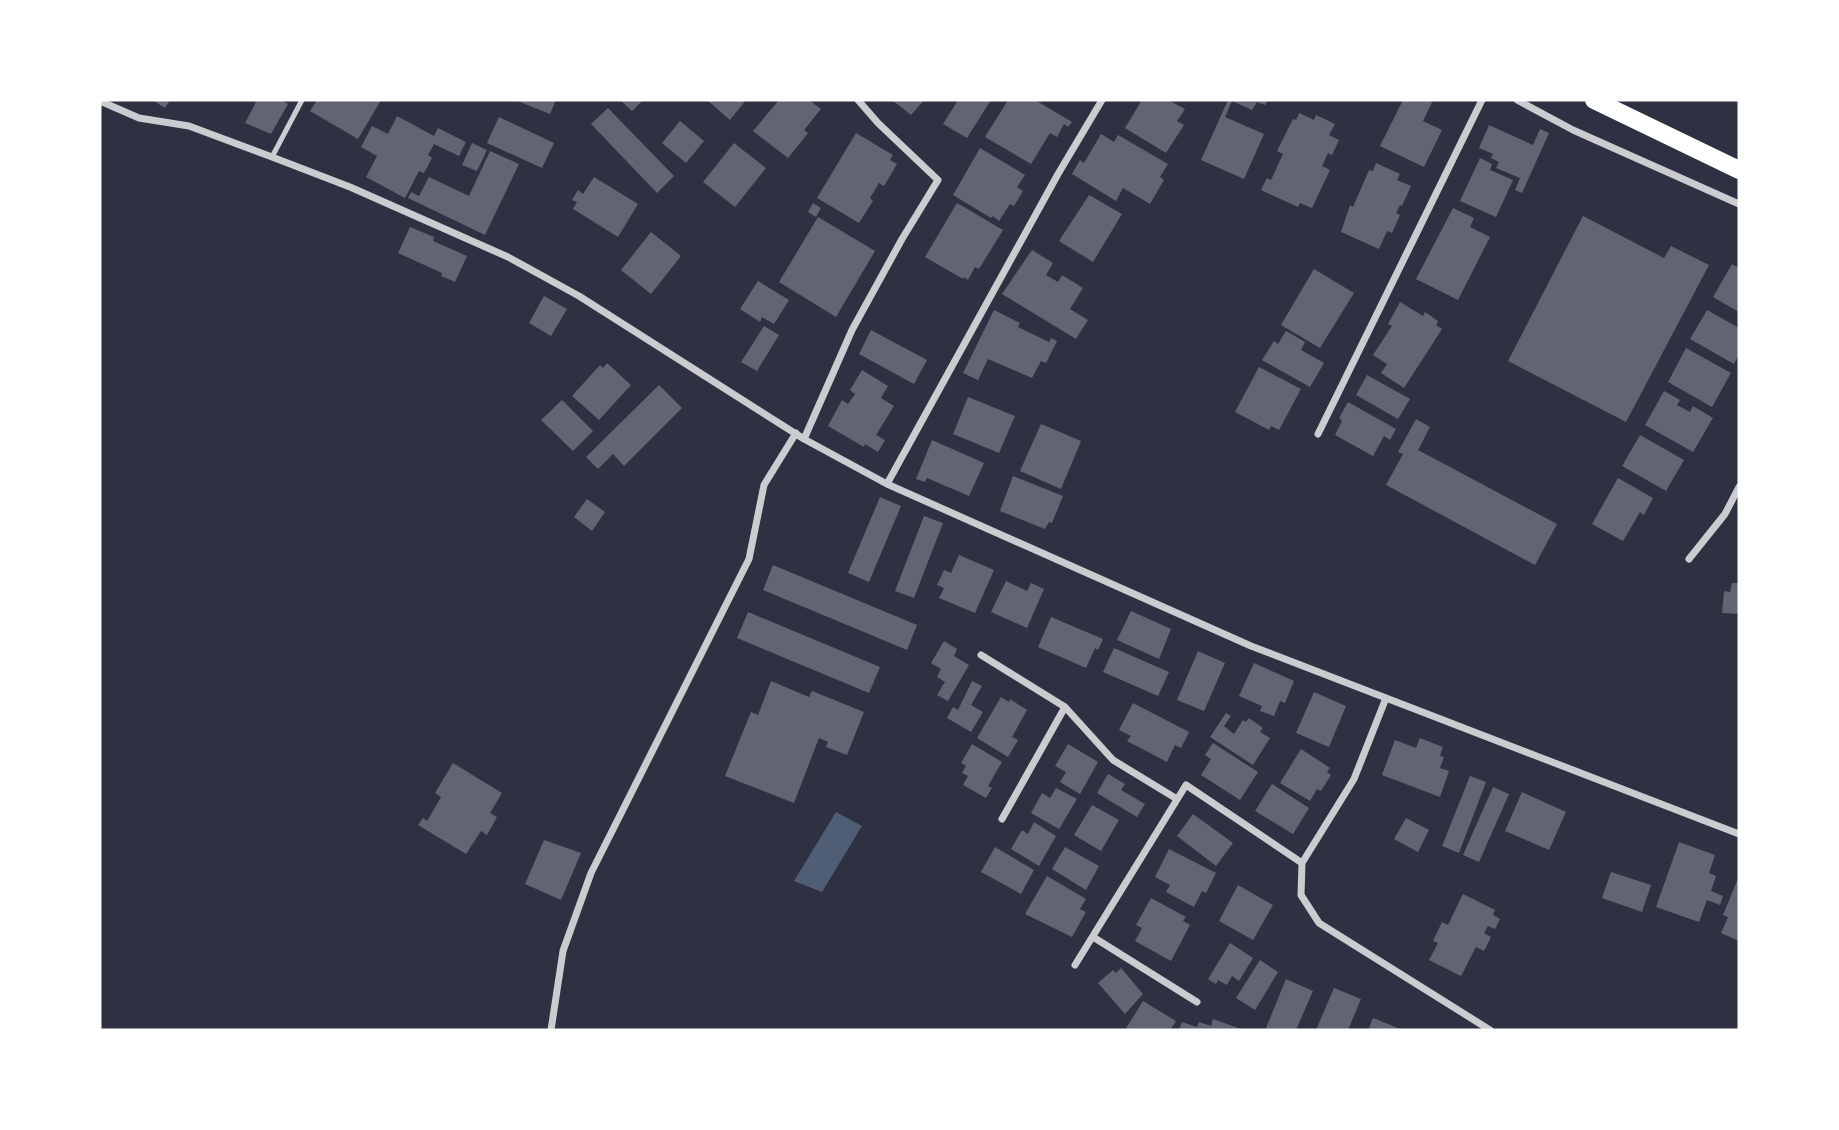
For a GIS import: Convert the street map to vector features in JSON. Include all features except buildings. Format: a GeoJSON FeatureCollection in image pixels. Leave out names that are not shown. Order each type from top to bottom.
{"type":"FeatureCollection","features":[{"type":"Feature","properties":{"kind":"main road"},"geometry":{"type":"LineString","coordinates":[[1594,100],[1739,170]]}},
{"type":"Feature","properties":{"kind":"street"},"geometry":{"type":"LineString","coordinates":[[804,439],[852,330],[938,180],[878,123],[858,100]]}},
{"type":"Feature","properties":{"kind":"street"},"geometry":{"type":"LineString","coordinates":[[887,484],[1058,174],[1102,100]]}},
{"type":"Feature","properties":{"kind":"street"},"geometry":{"type":"LineString","coordinates":[[1318,434],[1482,100]]}},
{"type":"Feature","properties":{"kind":"street"},"geometry":{"type":"LineString","coordinates":[[1517,100],[1573,130],[1739,204]]}},
{"type":"Feature","properties":{"kind":"street"},"geometry":{"type":"LineString","coordinates":[[100,101],[139,118],[189,126],[272,157],[350,187],[508,257],[579,296],[804,439],[887,484],[1251,646],[1739,834]]}},
{"type":"Feature","properties":{"kind":"street"},"geometry":{"type":"LineString","coordinates":[[551,1030],[563,951],[591,873],[749,559],[764,485],[796,433]]}},
{"type":"Feature","properties":{"kind":"street"},"geometry":{"type":"LineString","coordinates":[[1689,559],[1725,514],[1739,487]]}},
{"type":"Feature","properties":{"kind":"street"},"geometry":{"type":"LineString","coordinates":[[981,655],[1065,707],[1113,760],[1177,799]]}},
{"type":"Feature","properties":{"kind":"street"},"geometry":{"type":"LineString","coordinates":[[1386,698],[1354,779],[1301,863],[1301,895],[1319,923],[1490,1030]]}},
{"type":"Feature","properties":{"kind":"street"},"geometry":{"type":"LineString","coordinates":[[1002,820],[1065,707]]}},
{"type":"Feature","properties":{"kind":"street"},"geometry":{"type":"LineString","coordinates":[[1076,965],[1186,785],[1301,863]]}},
{"type":"Feature","properties":{"kind":"street"},"geometry":{"type":"LineString","coordinates":[[1093,937],[1197,1002]]}},
{"type":"Feature","properties":{"kind":"lane"},"geometry":{"type":"LineString","coordinates":[[272,157],[302,100]]}},
{"type":"Feature","properties":{"kind":"water"},"geometry":{"type":"Polygon","coordinates":[[[836,812],[862,826],[822,892],[794,881],[836,812]]]}}]}
